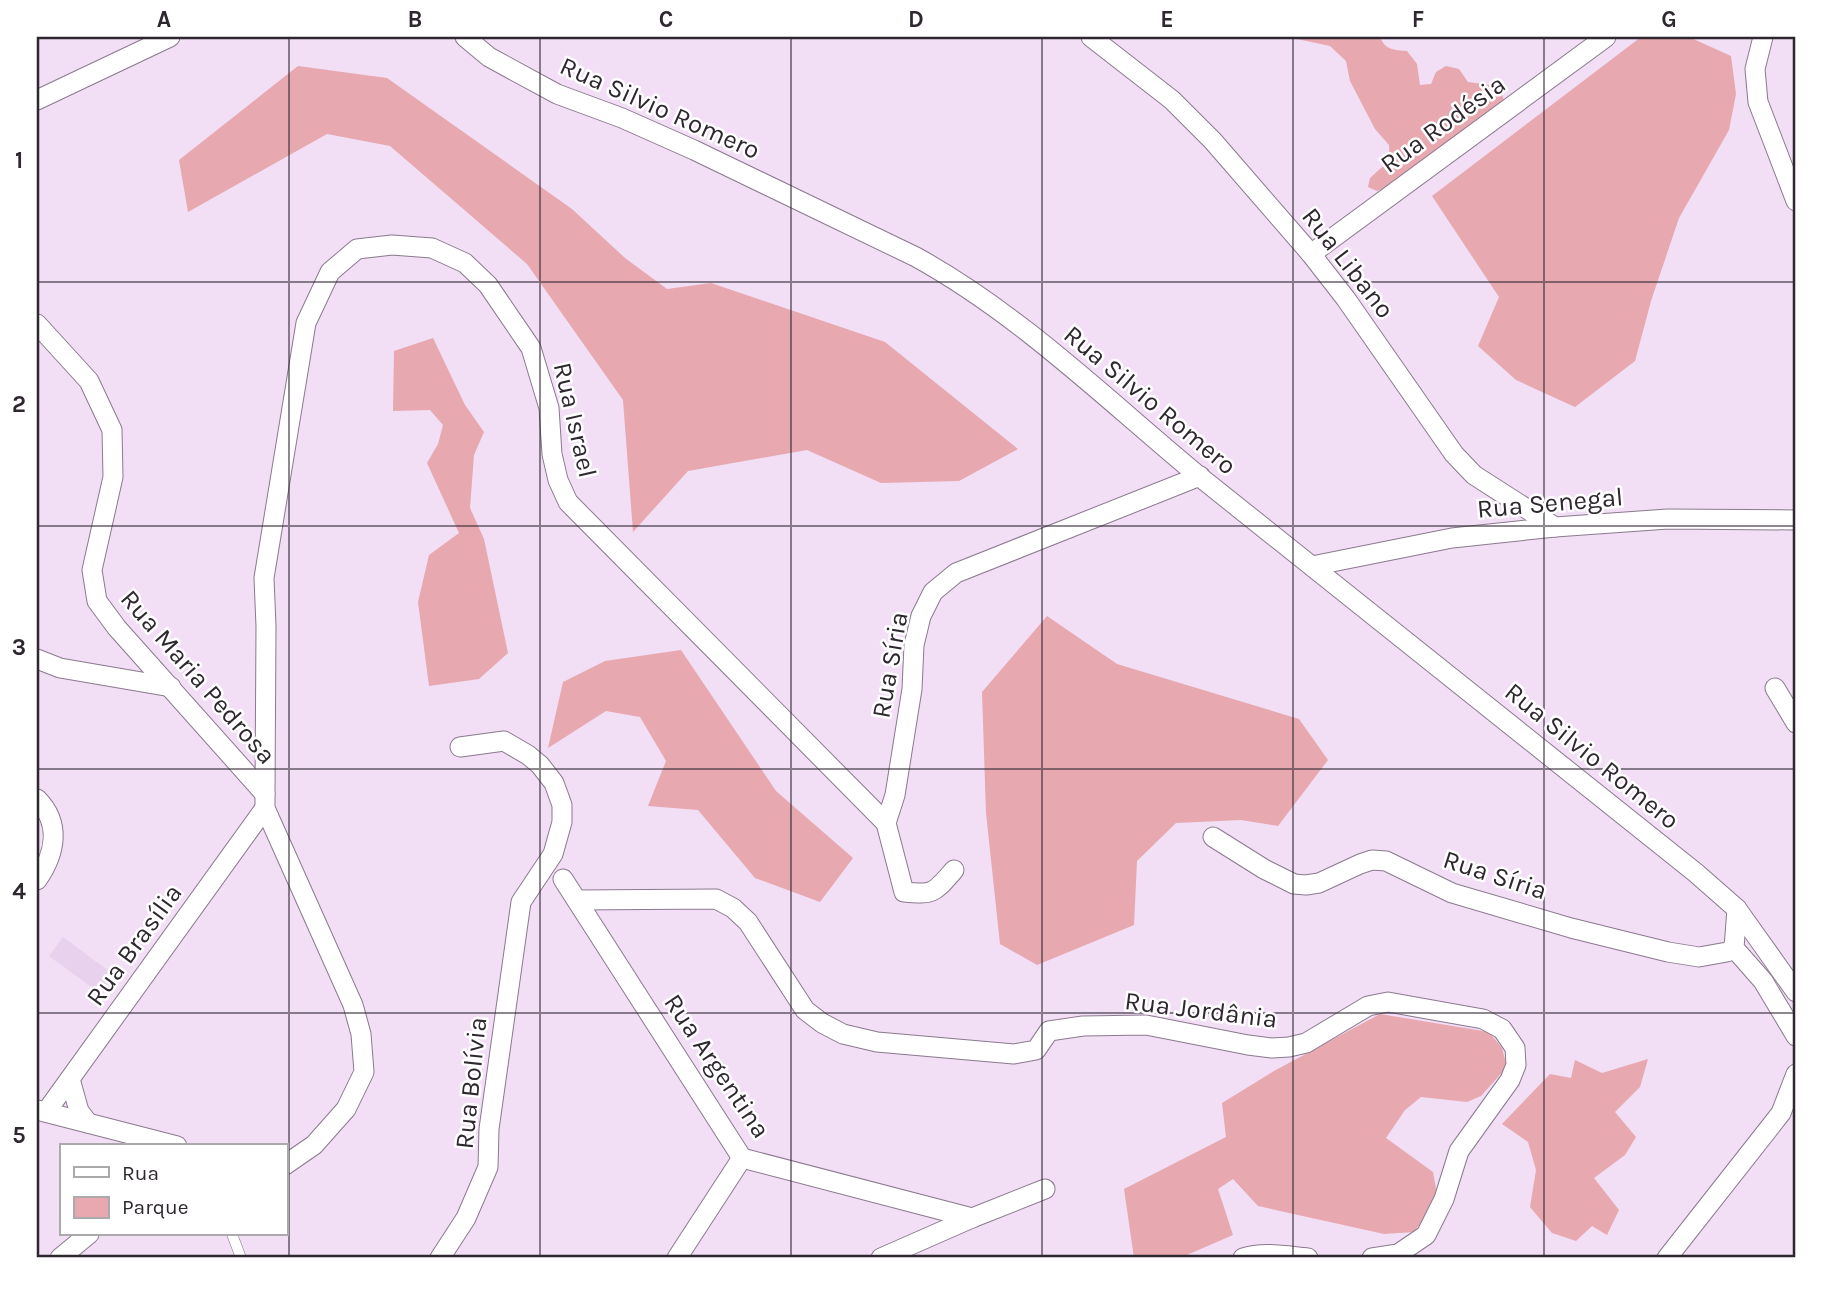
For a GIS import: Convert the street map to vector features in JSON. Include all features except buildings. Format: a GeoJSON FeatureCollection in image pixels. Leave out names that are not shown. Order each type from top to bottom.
{"type":"FeatureCollection","features":[{"type":"Feature","properties":{"kind":"street"},"geometry":{"type":"LineString","coordinates":[[37,100],[170,37]]}},
{"type":"Feature","properties":{"kind":"street","name":"Rua Silvio Romero"},"geometry":{"type":"LineString","coordinates":[[465,37],[489,57],[557,94],[622,118],[746,174],[943,271],[1014,322],[1200,476],[1696,873],[1737,909],[1796,992]]}},
{"type":"Feature","properties":{"kind":"street","name":"Rua Libano"},"geometry":{"type":"LineString","coordinates":[[1091,37],[1172,100],[1213,141],[1311,254],[1346,299],[1454,454],[1474,474],[1555,527]]}},
{"type":"Feature","properties":{"kind":"street","name":"Rua Rodésia"},"geometry":{"type":"LineString","coordinates":[[1311,254],[1606,37]]}},
{"type":"Feature","properties":{"kind":"street"},"geometry":{"type":"LineString","coordinates":[[1763,37],[1755,69],[1758,102],[1792,184],[1796,201]]}},
{"type":"Feature","properties":{"kind":"street","name":"Rua Israel"},"geometry":{"type":"LineString","coordinates":[[265,801],[264,578],[306,323],[330,272],[357,248],[392,245],[432,248],[465,263],[488,285],[531,348],[549,408],[552,454],[558,480],[568,502],[886,823]]}},
{"type":"Feature","properties":{"kind":"street","name":"Rua Maria Pedrosa"},"geometry":{"type":"LineString","coordinates":[[37,324],[89,381],[112,430],[113,477],[92,570],[97,601],[117,628],[172,687],[265,801],[353,1004],[364,1054],[364,1072],[346,1109],[314,1145],[287,1164]]}},
{"type":"Feature","properties":{"kind":"street","name":"Rua Síria"},"geometry":{"type":"LineString","coordinates":[[886,823],[895,795],[912,689],[915,645],[921,616],[933,592],[956,573],[1200,476]]}},
{"type":"Feature","properties":{"kind":"street","name":"Rua Senegal"},"geometry":{"type":"LineString","coordinates":[[1312,566],[1452,538],[1555,527],[1668,519],[1796,520]]}},
{"type":"Feature","properties":{"kind":"street"},"geometry":{"type":"LineString","coordinates":[[37,659],[60,668],[172,687]]}},
{"type":"Feature","properties":{"kind":"street"},"geometry":{"type":"LineString","coordinates":[[1774,688],[1796,723]]}},
{"type":"Feature","properties":{"kind":"street","name":"Rua Bolívia"},"geometry":{"type":"LineString","coordinates":[[440,1258],[466,1219],[488,1167],[489,1129],[521,902],[548,862],[559,839],[562,822],[562,805],[554,783],[540,765],[504,741],[460,747]]}},
{"type":"Feature","properties":{"kind":"street"},"geometry":{"type":"LineString","coordinates":[[37,799],[49,813],[54,839],[45,868],[37,880]]}},
{"type":"Feature","properties":{"kind":"street","name":"Rua Brasília"},"geometry":{"type":"LineString","coordinates":[[41,1111],[70,1079],[265,801]]}},
{"type":"Feature","properties":{"kind":"street"},"geometry":{"type":"LineString","coordinates":[[886,823],[904,892],[927,894],[939,888],[954,870]]}},
{"type":"Feature","properties":{"kind":"street","name":"Rua Síria"},"geometry":{"type":"LineString","coordinates":[[1213,837],[1294,884],[1306,886],[1331,880],[1360,864],[1372,860],[1386,861],[1452,893],[1571,928],[1699,957],[1727,952],[1734,948]]}},
{"type":"Feature","properties":{"kind":"street","name":"Rua Argentina"},"geometry":{"type":"LineString","coordinates":[[563,879],[742,1158],[972,1217]]}},
{"type":"Feature","properties":{"kind":"street","name":"Rua Jordânia"},"geometry":{"type":"LineString","coordinates":[[576,900],[716,899],[733,908],[748,922],[805,1010],[843,1034],[877,1042],[1014,1054],[1036,1050],[1049,1031],[1083,1026],[1146,1025],[1272,1048],[1306,1043],[1368,1006],[1388,1002],[1483,1019],[1502,1029],[1515,1048],[1517,1065],[1510,1080],[1459,1152],[1444,1199],[1426,1235],[1398,1254],[1372,1258]]}},
{"type":"Feature","properties":{"kind":"street"},"geometry":{"type":"LineString","coordinates":[[1737,909],[1734,948],[1763,981],[1796,1036]]}},
{"type":"Feature","properties":{"kind":"street"},"geometry":{"type":"LineString","coordinates":[[1667,1258],[1781,1114],[1796,1074]]}},
{"type":"Feature","properties":{"kind":"street"},"geometry":{"type":"LineString","coordinates":[[70,1079],[79,1111],[88,1123]]}},
{"type":"Feature","properties":{"kind":"street"},"geometry":{"type":"LineString","coordinates":[[41,1111],[169,1144]]}},
{"type":"Feature","properties":{"kind":"street"},"geometry":{"type":"LineString","coordinates":[[677,1258],[742,1158]]}},
{"type":"Feature","properties":{"kind":"street"},"geometry":{"type":"LineString","coordinates":[[881,1258],[972,1217],[1045,1189]]}},
{"type":"Feature","properties":{"kind":"street"},"geometry":{"type":"LineString","coordinates":[[55,1258],[86,1236]]}},
{"type":"Feature","properties":{"kind":"street"},"geometry":{"type":"LineString","coordinates":[[1243,1258],[1253,1255],[1308,1258]]}},
{"type":"Feature","properties":{"kind":"lane"},"geometry":{"type":"LineString","coordinates":[[233,1236],[241,1258]]}},
{"type":"Feature","properties":{"kind":"shaded area"},"geometry":{"type":"Polygon","coordinates":[[[63,937],[114,975],[101,994],[49,956],[63,937]]]}},
{"type":"Feature","properties":{"kind":"green space"},"geometry":{"type":"Polygon","coordinates":[[[1288,37],[1380,37],[1387,47],[1407,51],[1417,64],[1420,85],[1431,84],[1436,72],[1446,66],[1459,69],[1468,82],[1499,86],[1505,103],[1402,181],[1377,191],[1368,187],[1370,178],[1390,160],[1389,145],[1375,129],[1350,81],[1346,61],[1330,46],[1288,37]]]}},
{"type":"Feature","properties":{"kind":"green space"},"geometry":{"type":"Polygon","coordinates":[[[1641,37],[1689,37],[1731,56],[1736,94],[1729,130],[1679,218],[1651,301],[1635,361],[1575,407],[1516,380],[1478,346],[1499,297],[1432,196],[1641,37]]]}},
{"type":"Feature","properties":{"kind":"green space"},"geometry":{"type":"Polygon","coordinates":[[[298,66],[387,78],[572,209],[625,258],[667,289],[711,283],[885,342],[1018,449],[959,481],[881,483],[807,450],[688,471],[633,532],[623,400],[527,264],[390,146],[327,134],[188,212],[179,160],[298,66]]]}},
{"type":"Feature","properties":{"kind":"green space"},"geometry":{"type":"Polygon","coordinates":[[[433,338],[465,405],[484,432],[474,455],[470,508],[484,539],[508,653],[479,679],[429,686],[418,602],[429,555],[459,533],[427,463],[438,444],[443,425],[430,410],[393,411],[394,351],[433,338]]]}},
{"type":"Feature","properties":{"kind":"green space"},"geometry":{"type":"Polygon","coordinates":[[[1047,616],[1117,664],[1299,719],[1328,760],[1278,826],[1241,820],[1176,823],[1137,861],[1134,925],[1037,965],[1000,944],[986,813],[982,692],[1047,616]]]}},
{"type":"Feature","properties":{"kind":"green space"},"geometry":{"type":"Polygon","coordinates":[[[681,650],[776,791],[853,858],[820,902],[755,878],[698,810],[648,806],[666,761],[640,717],[606,711],[548,748],[563,682],[605,661],[681,650]]]}},
{"type":"Feature","properties":{"kind":"green space"},"geometry":{"type":"Polygon","coordinates":[[[1380,1014],[1489,1032],[1502,1048],[1507,1067],[1481,1096],[1467,1102],[1421,1097],[1405,1110],[1386,1138],[1433,1172],[1438,1200],[1414,1232],[1384,1234],[1258,1206],[1233,1179],[1218,1189],[1233,1235],[1180,1258],[1134,1258],[1124,1189],[1226,1137],[1222,1103],[1274,1071],[1380,1014]]]}},
{"type":"Feature","properties":{"kind":"green space"},"geometry":{"type":"Polygon","coordinates":[[[1648,1059],[1640,1087],[1615,1112],[1636,1137],[1625,1155],[1594,1178],[1619,1210],[1607,1235],[1592,1226],[1576,1241],[1552,1233],[1530,1207],[1536,1170],[1528,1142],[1502,1124],[1550,1074],[1571,1078],[1575,1060],[1602,1073],[1648,1059]]]}}]}
